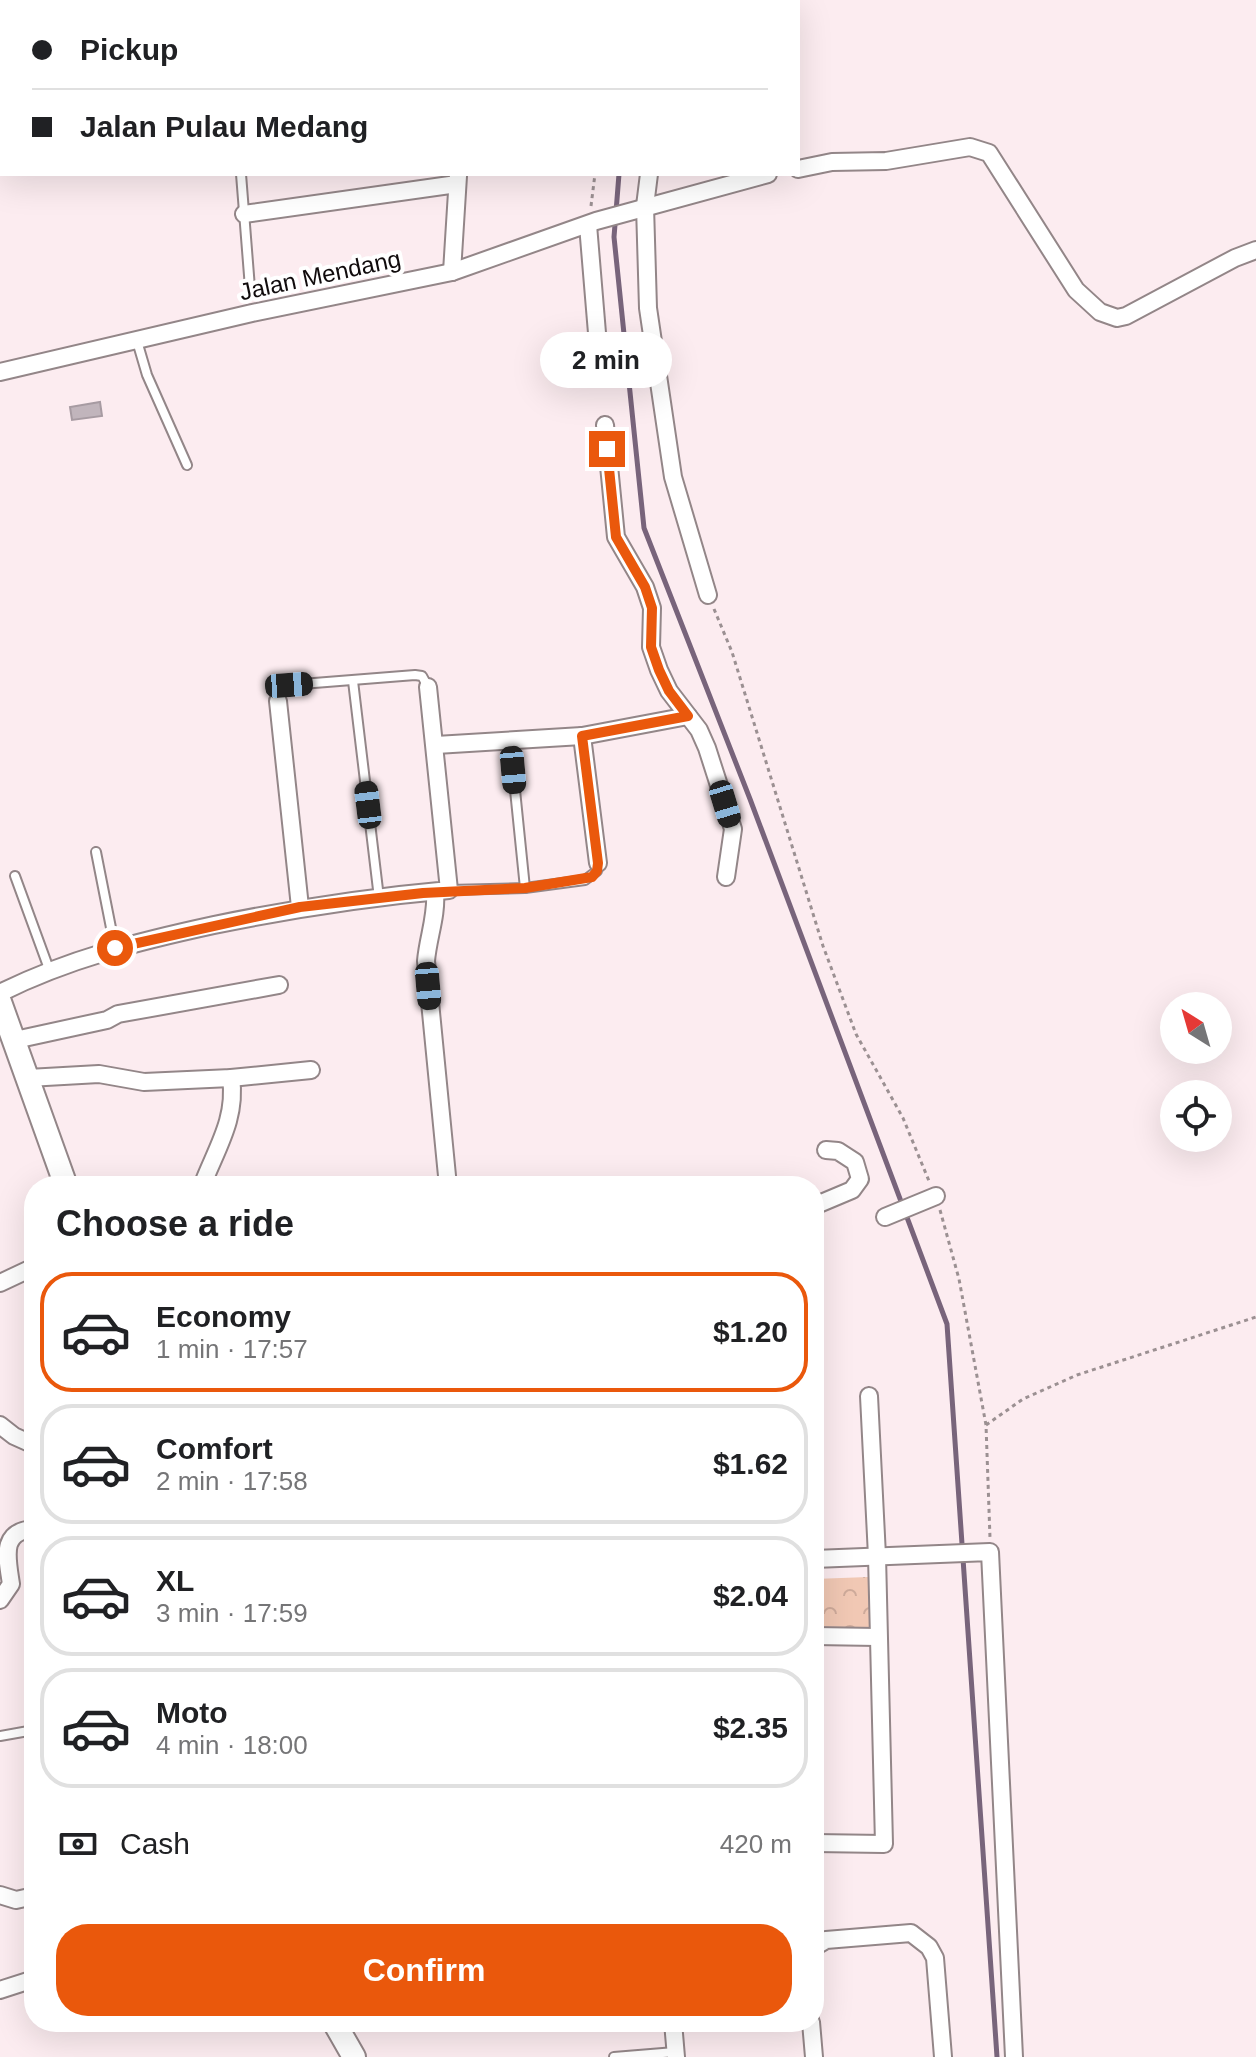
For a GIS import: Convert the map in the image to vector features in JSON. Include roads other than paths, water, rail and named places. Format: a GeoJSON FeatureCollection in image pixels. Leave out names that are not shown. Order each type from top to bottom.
{"type":"FeatureCollection","features":[{"type":"Feature","properties":{"kind":"main road"},"geometry":{"type":"LineString","coordinates":[[0,1002],[62,1176]]}},
{"type":"Feature","properties":{"kind":"main road"},"geometry":{"type":"LineString","coordinates":[[340,2032],[354,2057]]}},
{"type":"Feature","properties":{"kind":"street"},"geometry":{"type":"LineString","coordinates":[[800,169],[832,162],[886,161],[970,147],[981,149],[989,153],[1076,290],[1100,312],[1117,318],[1256,250]]}},
{"type":"Feature","properties":{"kind":"street"},"geometry":{"type":"LineString","coordinates":[[648,176],[639,208],[648,308],[673,477],[708,595]]}},
{"type":"Feature","properties":{"kind":"street","name":"Jalan Mendang"},"geometry":{"type":"LineString","coordinates":[[0,372],[252,313],[452,272],[639,208],[760,176]]}},
{"type":"Feature","properties":{"kind":"street"},"geometry":{"type":"LineString","coordinates":[[244,214],[457,179],[452,272]]}},
{"type":"Feature","properties":{"kind":"street"},"geometry":{"type":"LineString","coordinates":[[592,223],[597,333]]}},
{"type":"Feature","properties":{"kind":"street"},"geometry":{"type":"LineString","coordinates":[[605,425],[616,537],[645,587],[652,608],[651,647],[659,670],[669,691],[699,730],[733,829],[726,877]]}},
{"type":"Feature","properties":{"kind":"street"},"geometry":{"type":"LineString","coordinates":[[428,687],[436,745],[442,891],[427,942],[426,961],[447,1176]]}},
{"type":"Feature","properties":{"kind":"street"},"geometry":{"type":"LineString","coordinates":[[278,701],[300,907]]}},
{"type":"Feature","properties":{"kind":"street"},"geometry":{"type":"LineString","coordinates":[[436,745],[582,736],[688,716]]}},
{"type":"Feature","properties":{"kind":"street"},"geometry":{"type":"LineString","coordinates":[[582,736],[598,863]]}},
{"type":"Feature","properties":{"kind":"street"},"geometry":{"type":"LineString","coordinates":[[0,993],[49,969],[115,948],[300,907],[442,891]]}},
{"type":"Feature","properties":{"kind":"street"},"geometry":{"type":"LineString","coordinates":[[15,1040],[107,1020],[118,1014],[279,985]]}},
{"type":"Feature","properties":{"kind":"street"},"geometry":{"type":"LineString","coordinates":[[28,1078],[99,1074],[144,1082],[311,1070]]}},
{"type":"Feature","properties":{"kind":"street"},"geometry":{"type":"LineString","coordinates":[[206,1176],[232,1114],[234,1096],[231,1078]]}},
{"type":"Feature","properties":{"kind":"street"},"geometry":{"type":"LineString","coordinates":[[824,1202],[852,1190],[860,1179],[855,1162],[838,1151],[826,1150]]}},
{"type":"Feature","properties":{"kind":"street"},"geometry":{"type":"LineString","coordinates":[[885,1217],[933,1198]]}},
{"type":"Feature","properties":{"kind":"street"},"geometry":{"type":"LineString","coordinates":[[0,1283],[24,1272]]}},
{"type":"Feature","properties":{"kind":"street"},"geometry":{"type":"LineString","coordinates":[[824,1843],[884,1844],[877,1556],[869,1396]]}},
{"type":"Feature","properties":{"kind":"street"},"geometry":{"type":"LineString","coordinates":[[0,1425],[24,1440]]}},
{"type":"Feature","properties":{"kind":"street"},"geometry":{"type":"LineString","coordinates":[[0,1600],[11,1584],[6,1549],[9,1539],[15,1533],[24,1531]]}},
{"type":"Feature","properties":{"kind":"street"},"geometry":{"type":"LineString","coordinates":[[824,1559],[986,1552],[1014,2057]]}},
{"type":"Feature","properties":{"kind":"street"},"geometry":{"type":"LineString","coordinates":[[824,1636],[877,1637]]}},
{"type":"Feature","properties":{"kind":"street"},"geometry":{"type":"LineString","coordinates":[[0,1895],[16,1900],[24,1898]]}},
{"type":"Feature","properties":{"kind":"street"},"geometry":{"type":"LineString","coordinates":[[824,1941],[911,1933],[921,1938],[935,1958],[943,2057]]}},
{"type":"Feature","properties":{"kind":"street"},"geometry":{"type":"LineString","coordinates":[[0,1990],[24,1982]]}},
{"type":"Feature","properties":{"kind":"street"},"geometry":{"type":"LineString","coordinates":[[674,2032],[675,2055]]}},
{"type":"Feature","properties":{"kind":"street"},"geometry":{"type":"LineString","coordinates":[[812,2032],[814,2057]]}},
{"type":"Feature","properties":{"kind":"lane"},"geometry":{"type":"LineString","coordinates":[[241,176],[250,288]]}},
{"type":"Feature","properties":{"kind":"lane"},"geometry":{"type":"LineString","coordinates":[[136,340],[147,375],[187,465]]}},
{"type":"Feature","properties":{"kind":"lane"},"geometry":{"type":"LineString","coordinates":[[278,701],[283,689],[289,685],[415,675],[422,676],[428,687]]}},
{"type":"Feature","properties":{"kind":"lane"},"geometry":{"type":"LineString","coordinates":[[353,681],[379,899]]}},
{"type":"Feature","properties":{"kind":"lane"},"geometry":{"type":"LineString","coordinates":[[510,741],[525,888]]}},
{"type":"Feature","properties":{"kind":"lane"},"geometry":{"type":"LineString","coordinates":[[96,852],[115,948]]}},
{"type":"Feature","properties":{"kind":"lane"},"geometry":{"type":"LineString","coordinates":[[442,891],[525,888],[585,880],[597,871],[598,863]]}},
{"type":"Feature","properties":{"kind":"lane"},"geometry":{"type":"LineString","coordinates":[[15,876],[49,969]]}},
{"type":"Feature","properties":{"kind":"lane"},"geometry":{"type":"LineString","coordinates":[[0,1736],[24,1732]]}},
{"type":"Feature","properties":{"kind":"lane"},"geometry":{"type":"LineString","coordinates":[[614,2057],[675,2055]]}},
{"type":"Feature","properties":{"kind":"waterway"},"geometry":{"type":"LineString","coordinates":[[619,176],[614,237],[644,528],[750,799],[947,1324],[997,2057]]}}]}
